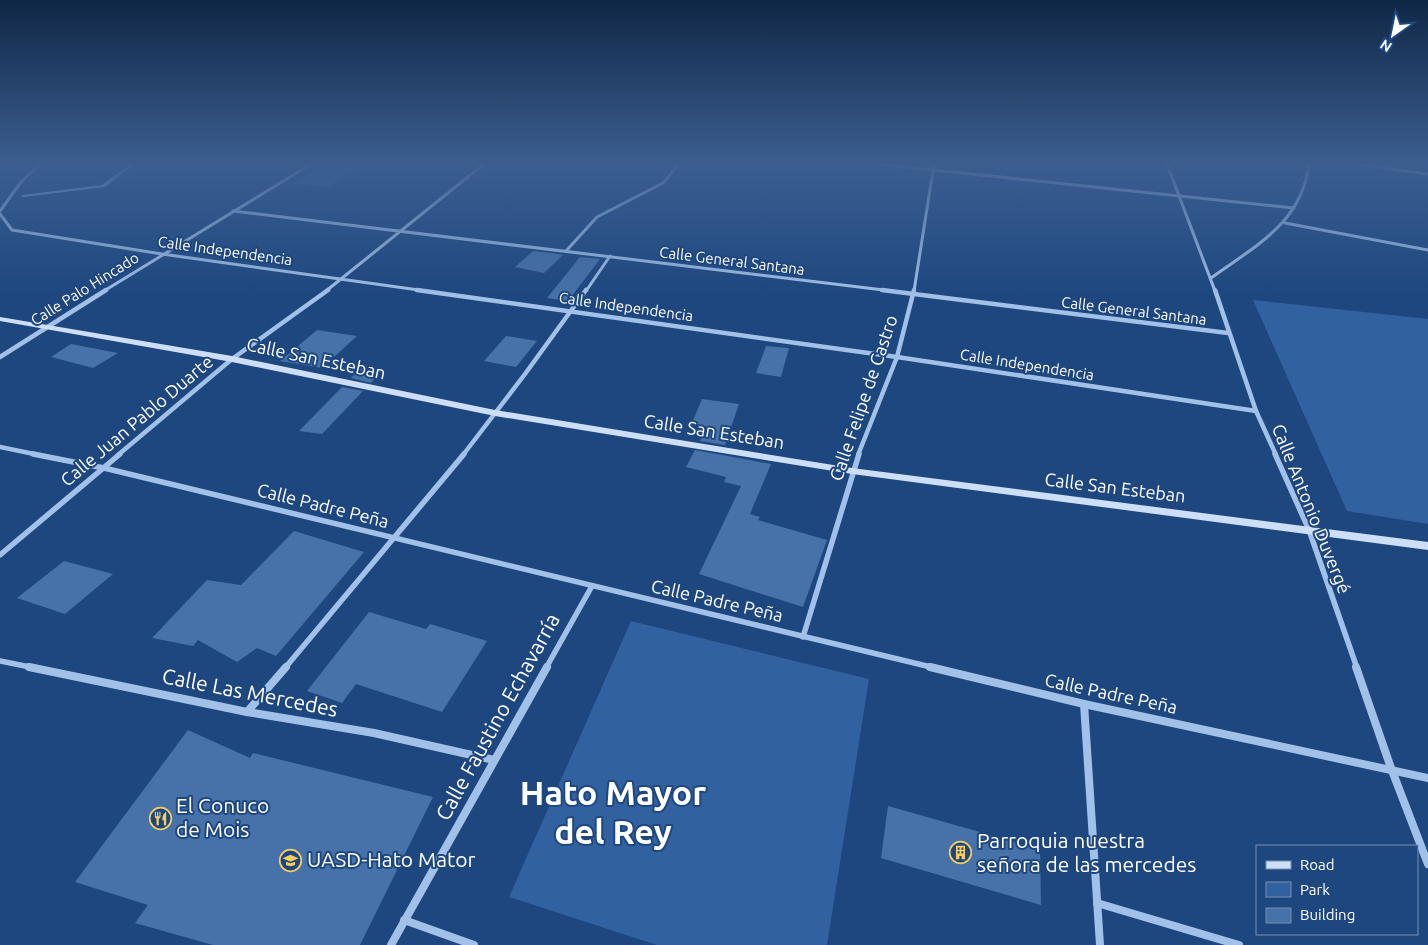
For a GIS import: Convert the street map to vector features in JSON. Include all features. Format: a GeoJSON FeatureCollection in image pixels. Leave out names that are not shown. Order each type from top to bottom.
{"type":"FeatureCollection","features":[{"type":"Feature","properties":{"kind":"street","name":"Calle Palo Hincado"},"geometry":{"type":"LineString","coordinates":[[0,357],[43,328],[239,208]]}},
{"type":"Feature","properties":{"kind":"street","name":"Calle Juan Pablo Duarte"},"geometry":{"type":"LineString","coordinates":[[0,555],[232,359],[344,278],[429,208]]}},
{"type":"Feature","properties":{"kind":"street"},"geometry":{"type":"LineString","coordinates":[[566,251],[597,217],[614,208]]}},
{"type":"Feature","properties":{"kind":"street","name":"Calle Felipe de Castro"},"geometry":{"type":"LineString","coordinates":[[803,637],[852,471],[897,357],[914,296],[927,208]]}},
{"type":"Feature","properties":{"kind":"street","name":"Calle Antonio Duvergé"},"geometry":{"type":"LineString","coordinates":[[1184,208],[1211,278],[1228,333],[1256,411],[1308,530],[1391,768],[1428,864]]}},
{"type":"Feature","properties":{"kind":"street"},"geometry":{"type":"LineString","coordinates":[[1211,278],[1285,223],[1294,208]]}},
{"type":"Feature","properties":{"kind":"street","name":"Calle General Santana"},"geometry":{"type":"LineString","coordinates":[[234,211],[403,229],[914,296],[1228,333]]}},
{"type":"Feature","properties":{"kind":"street","name":"Calle Independencia"},"geometry":{"type":"LineString","coordinates":[[0,212],[12,230],[162,254],[897,357],[1256,411]]}},
{"type":"Feature","properties":{"kind":"street"},"geometry":{"type":"LineString","coordinates":[[1285,223],[1428,250]]}},
{"type":"Feature","properties":{"kind":"street"},"geometry":{"type":"LineString","coordinates":[[247,712],[396,539],[573,311],[610,256]]}},
{"type":"Feature","properties":{"kind":"street","name":"Calle San Esteban"},"geometry":{"type":"LineString","coordinates":[[0,319],[43,328],[232,359],[495,413],[852,471],[1428,546]]}},
{"type":"Feature","properties":{"kind":"street","name":"Calle Padre Peña"},"geometry":{"type":"LineString","coordinates":[[0,447],[104,468],[1084,704],[1391,768],[1428,778]]}},
{"type":"Feature","properties":{"kind":"street","name":"Calle Faustino Echavarría"},"geometry":{"type":"LineString","coordinates":[[391,945],[592,586]]}},
{"type":"Feature","properties":{"kind":"street","name":"Calle Las Mercedes"},"geometry":{"type":"LineString","coordinates":[[0,661],[247,712],[374,733],[494,760]]}},
{"type":"Feature","properties":{"kind":"street"},"geometry":{"type":"LineString","coordinates":[[1084,704],[1100,945]]}},
{"type":"Feature","properties":{"kind":"street"},"geometry":{"type":"LineString","coordinates":[[1097,903],[1239,945]]}},
{"type":"Feature","properties":{"kind":"street"},"geometry":{"type":"LineString","coordinates":[[404,920],[474,945]]}},
{"type":"Feature","properties":{"kind":"green space"},"geometry":{"type":"Polygon","coordinates":[[[1253,300],[1428,319],[1428,524],[1347,511],[1253,300]]]}},
{"type":"Feature","properties":{"kind":"green space"},"geometry":{"type":"Polygon","coordinates":[[[631,621],[869,679],[827,945],[657,945],[509,897],[631,621]]]}},
{"type":"Feature","properties":{"kind":"building"},"geometry":{"type":"Polygon","coordinates":[[[533,251],[563,255],[544,273],[515,267],[533,251]]]}},
{"type":"Feature","properties":{"kind":"building"},"geometry":{"type":"Polygon","coordinates":[[[580,257],[600,259],[568,301],[547,298],[580,257]]]}},
{"type":"Feature","properties":{"kind":"building"},"geometry":{"type":"Polygon","coordinates":[[[317,330],[357,336],[322,368],[280,361],[317,330]]]}},
{"type":"Feature","properties":{"kind":"building"},"geometry":{"type":"Polygon","coordinates":[[[506,336],[537,341],[516,367],[484,361],[506,336]]]}},
{"type":"Feature","properties":{"kind":"building"},"geometry":{"type":"Polygon","coordinates":[[[71,344],[118,353],[93,368],[51,357],[71,344]]]}},
{"type":"Feature","properties":{"kind":"building"},"geometry":{"type":"Polygon","coordinates":[[[766,346],[789,348],[781,377],[756,373],[766,346]]]}},
{"type":"Feature","properties":{"kind":"building"},"geometry":{"type":"Polygon","coordinates":[[[365,364],[377,375],[371,383],[351,378],[365,364]]]}},
{"type":"Feature","properties":{"kind":"building"},"geometry":{"type":"Polygon","coordinates":[[[342,387],[363,391],[322,434],[299,431],[342,387]]]}},
{"type":"Feature","properties":{"kind":"building"},"geometry":{"type":"Polygon","coordinates":[[[702,399],[739,404],[725,445],[700,441],[707,427],[691,425],[702,399]]]}},
{"type":"Feature","properties":{"kind":"building"},"geometry":{"type":"Polygon","coordinates":[[[695,450],[771,464],[750,514],[760,517],[758,520],[827,540],[803,607],[699,574],[741,486],[724,482],[726,477],[686,467],[695,450]]]}},
{"type":"Feature","properties":{"kind":"building"},"geometry":{"type":"Polygon","coordinates":[[[294,531],[364,552],[276,656],[257,648],[237,662],[198,640],[193,646],[152,638],[207,580],[241,585],[294,531]]]}},
{"type":"Feature","properties":{"kind":"building"},"geometry":{"type":"Polygon","coordinates":[[[64,561],[113,574],[65,614],[17,598],[64,561]]]}},
{"type":"Feature","properties":{"kind":"building"},"geometry":{"type":"Polygon","coordinates":[[[369,612],[426,629],[430,624],[487,641],[442,712],[356,684],[342,703],[307,691],[369,612]]]}},
{"type":"Feature","properties":{"kind":"building","name":"UASD-Hato Mator"},"geometry":{"type":"Polygon","coordinates":[[[188,730],[250,758],[253,753],[433,797],[360,945],[213,945],[135,923],[148,905],[75,882],[188,730]]]}},
{"type":"Feature","properties":{"kind":"building","name":"Parroquia nuestra señora de las mercedes"},"geometry":{"type":"Polygon","coordinates":[[[888,806],[1040,849],[1041,905],[881,858],[888,806]]]}},
{"type":"Feature","properties":{"kind":"place","name":"El Conuco de Mois"},"geometry":{"type":"Point","coordinates":[160,818]}},
{"type":"Feature","properties":{"kind":"place","name":"Parroquia nuestra señora de las mercedes"},"geometry":{"type":"Point","coordinates":[961,853]}},
{"type":"Feature","properties":{"kind":"place","name":"UASD-Hato Mator"},"geometry":{"type":"Point","coordinates":[291,860]}},
{"type":"Feature","properties":{"kind":"district","name":"Hato Mayor del Rey"},"geometry":{"type":"Point","coordinates":[613,812]}}]}
